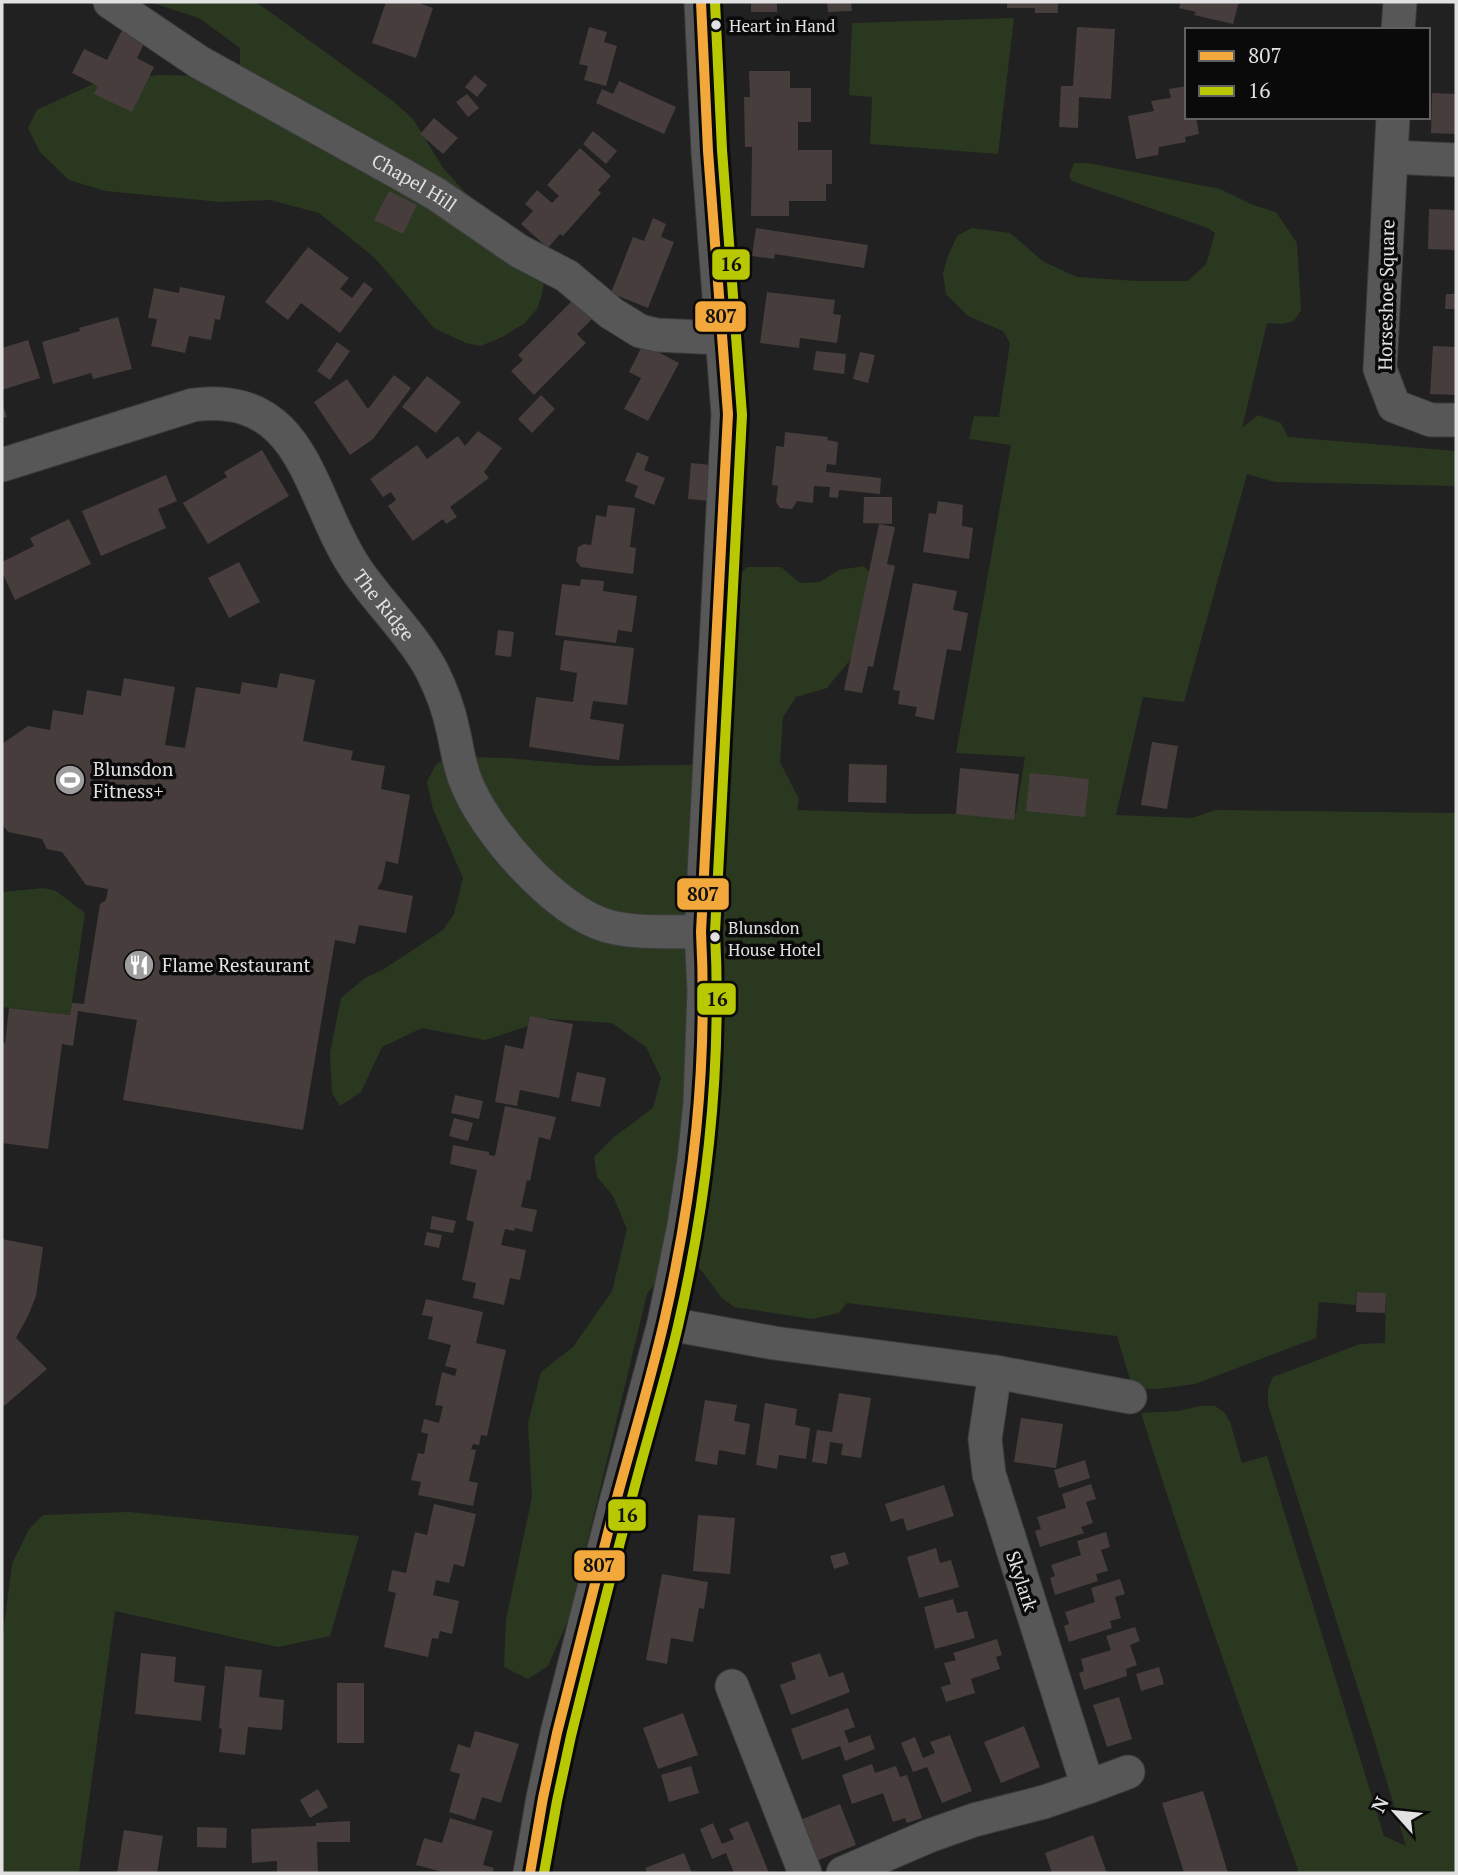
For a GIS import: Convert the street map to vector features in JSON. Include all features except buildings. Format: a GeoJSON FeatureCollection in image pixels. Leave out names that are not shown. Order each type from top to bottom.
{"type":"FeatureCollection","features":[{"type":"Feature","properties":{"kind":"street","name":"Chapel Hill"},"geometry":{"type":"LineString","coordinates":[[110,2],[199,62],[425,188],[519,251],[567,276],[611,313],[640,331],[657,335],[721,338]]}},
{"type":"Feature","properties":{"kind":"street"},"geometry":{"type":"LineString","coordinates":[[530,1873],[542,1798],[557,1733],[664,1323],[684,1225],[698,1126],[704,1002],[701,932],[728,414],[708,150],[701,2]]}},
{"type":"Feature","properties":{"kind":"street"},"geometry":{"type":"LineString","coordinates":[[1398,28],[1400,2]]}},
{"type":"Feature","properties":{"kind":"street","name":"Horseshoe Square"},"geometry":{"type":"LineString","coordinates":[[1393,119],[1380,369],[1394,406],[1431,420],[1456,420]]}},
{"type":"Feature","properties":{"kind":"street"},"geometry":{"type":"LineString","coordinates":[[1391,157],[1456,160]]}},
{"type":"Feature","properties":{"kind":"street","name":"The Ridge"},"geometry":{"type":"LineString","coordinates":[[2,465],[192,405],[234,405],[269,420],[299,453],[329,521],[355,568],[414,642],[432,672],[449,711],[465,779],[485,820],[540,882],[576,912],[592,921],[626,930],[701,932]]}},
{"type":"Feature","properties":{"kind":"street"},"geometry":{"type":"LineString","coordinates":[[664,1323],[774,1343],[995,1372],[1130,1396]]}},
{"type":"Feature","properties":{"kind":"street","name":"Skylark"},"geometry":{"type":"LineString","coordinates":[[995,1372],[985,1439],[989,1474],[1088,1787]]}},
{"type":"Feature","properties":{"kind":"street"},"geometry":{"type":"LineString","coordinates":[[732,1686],[806,1873]]}},
{"type":"Feature","properties":{"kind":"street"},"geometry":{"type":"LineString","coordinates":[[843,1873],[974,1820],[1044,1802],[1128,1772]]}},
{"type":"Feature","properties":{"kind":"green space"},"geometry":{"type":"Polygon","coordinates":[[[150,2],[256,2],[393,101],[413,119],[443,168],[544,280],[537,309],[525,323],[502,337],[481,346],[466,343],[434,328],[375,258],[319,213],[270,200],[221,202],[105,191],[69,180],[40,152],[28,128],[37,110],[95,83],[159,75],[203,76],[240,64],[240,48],[199,18],[150,2]]]}},
{"type":"Feature","properties":{"kind":"green space"},"geometry":{"type":"Polygon","coordinates":[[[1014,18],[998,154],[870,144],[872,97],[849,95],[852,23],[1014,18]]]}},
{"type":"Feature","properties":{"kind":"green space"},"geometry":{"type":"Polygon","coordinates":[[[1074,163],[1088,163],[1220,189],[1253,205],[1276,212],[1297,243],[1301,310],[1294,321],[1282,324],[1267,323],[1242,428],[1258,415],[1281,423],[1288,437],[1456,451],[1456,486],[1275,482],[1247,474],[1184,702],[1143,697],[1116,815],[1192,818],[1216,810],[1456,813],[1456,1873],[1299,1873],[1198,1586],[1141,1413],[1215,1406],[1224,1412],[1230,1422],[1242,1463],[1267,1456],[1384,1836],[1406,1846],[1268,1405],[1268,1389],[1273,1377],[1360,1344],[1385,1343],[1386,1293],[1357,1292],[1356,1305],[1319,1302],[1316,1338],[1195,1384],[1133,1389],[1117,1336],[847,1303],[839,1313],[812,1319],[734,1307],[722,1298],[692,1258],[672,1261],[647,1294],[569,1618],[548,1666],[528,1679],[504,1667],[506,1620],[532,1497],[528,1423],[541,1372],[573,1347],[612,1291],[627,1229],[613,1196],[597,1177],[594,1157],[614,1137],[653,1108],[661,1078],[646,1047],[612,1023],[550,1019],[485,1040],[422,1028],[382,1047],[361,1092],[340,1106],[332,1093],[330,1053],[341,998],[365,978],[384,969],[443,930],[454,914],[463,878],[433,809],[427,782],[435,766],[442,760],[463,757],[594,766],[689,765],[715,756],[736,578],[747,567],[781,567],[800,583],[820,582],[839,570],[864,566],[873,577],[850,660],[827,688],[796,697],[783,717],[780,762],[799,799],[797,810],[918,814],[1016,813],[1025,757],[956,753],[1011,445],[969,439],[974,416],[999,417],[1010,343],[1003,331],[968,316],[946,294],[943,273],[948,256],[957,236],[972,228],[1010,233],[1044,262],[1077,277],[1188,281],[1206,264],[1215,233],[1208,228],[1072,181],[1069,176],[1074,163]]]}},
{"type":"Feature","properties":{"kind":"green space"},"geometry":{"type":"Polygon","coordinates":[[[44,888],[56,891],[85,913],[70,1015],[2,1007],[2,892],[44,888]]]}},
{"type":"Feature","properties":{"kind":"green space"},"geometry":{"type":"Polygon","coordinates":[[[129,1512],[359,1536],[330,1636],[278,1647],[115,1611],[79,1873],[2,1873],[2,1642],[12,1564],[29,1529],[43,1515],[129,1512]]]}},
{"type":"Feature","properties":{"kind":"transit line","name":"807"},"geometry":{"type":"LineString","coordinates":[[530,1873],[557,1733],[664,1322],[683,1225],[696,1128],[702,1031],[701,932],[728,414],[708,151],[701,2]]}},
{"type":"Feature","properties":{"kind":"transit line","name":"16"},"geometry":{"type":"LineString","coordinates":[[544,1873],[571,1736],[678,1326],[697,1228],[710,1130],[716,1031],[715,932],[742,415],[722,150],[715,2]]}},
{"type":"Feature","properties":{"kind":"place","name":"Heart in Hand"},"geometry":{"type":"Point","coordinates":[716,25]}},
{"type":"Feature","properties":{"kind":"place","name":"Blunsdon Fitness+"},"geometry":{"type":"Point","coordinates":[70,780]}},
{"type":"Feature","properties":{"kind":"place","name":"Blunsdon House Hotel"},"geometry":{"type":"Point","coordinates":[715,937]}},
{"type":"Feature","properties":{"kind":"place","name":"Flame Restaurant"},"geometry":{"type":"Point","coordinates":[139,965]}}]}
